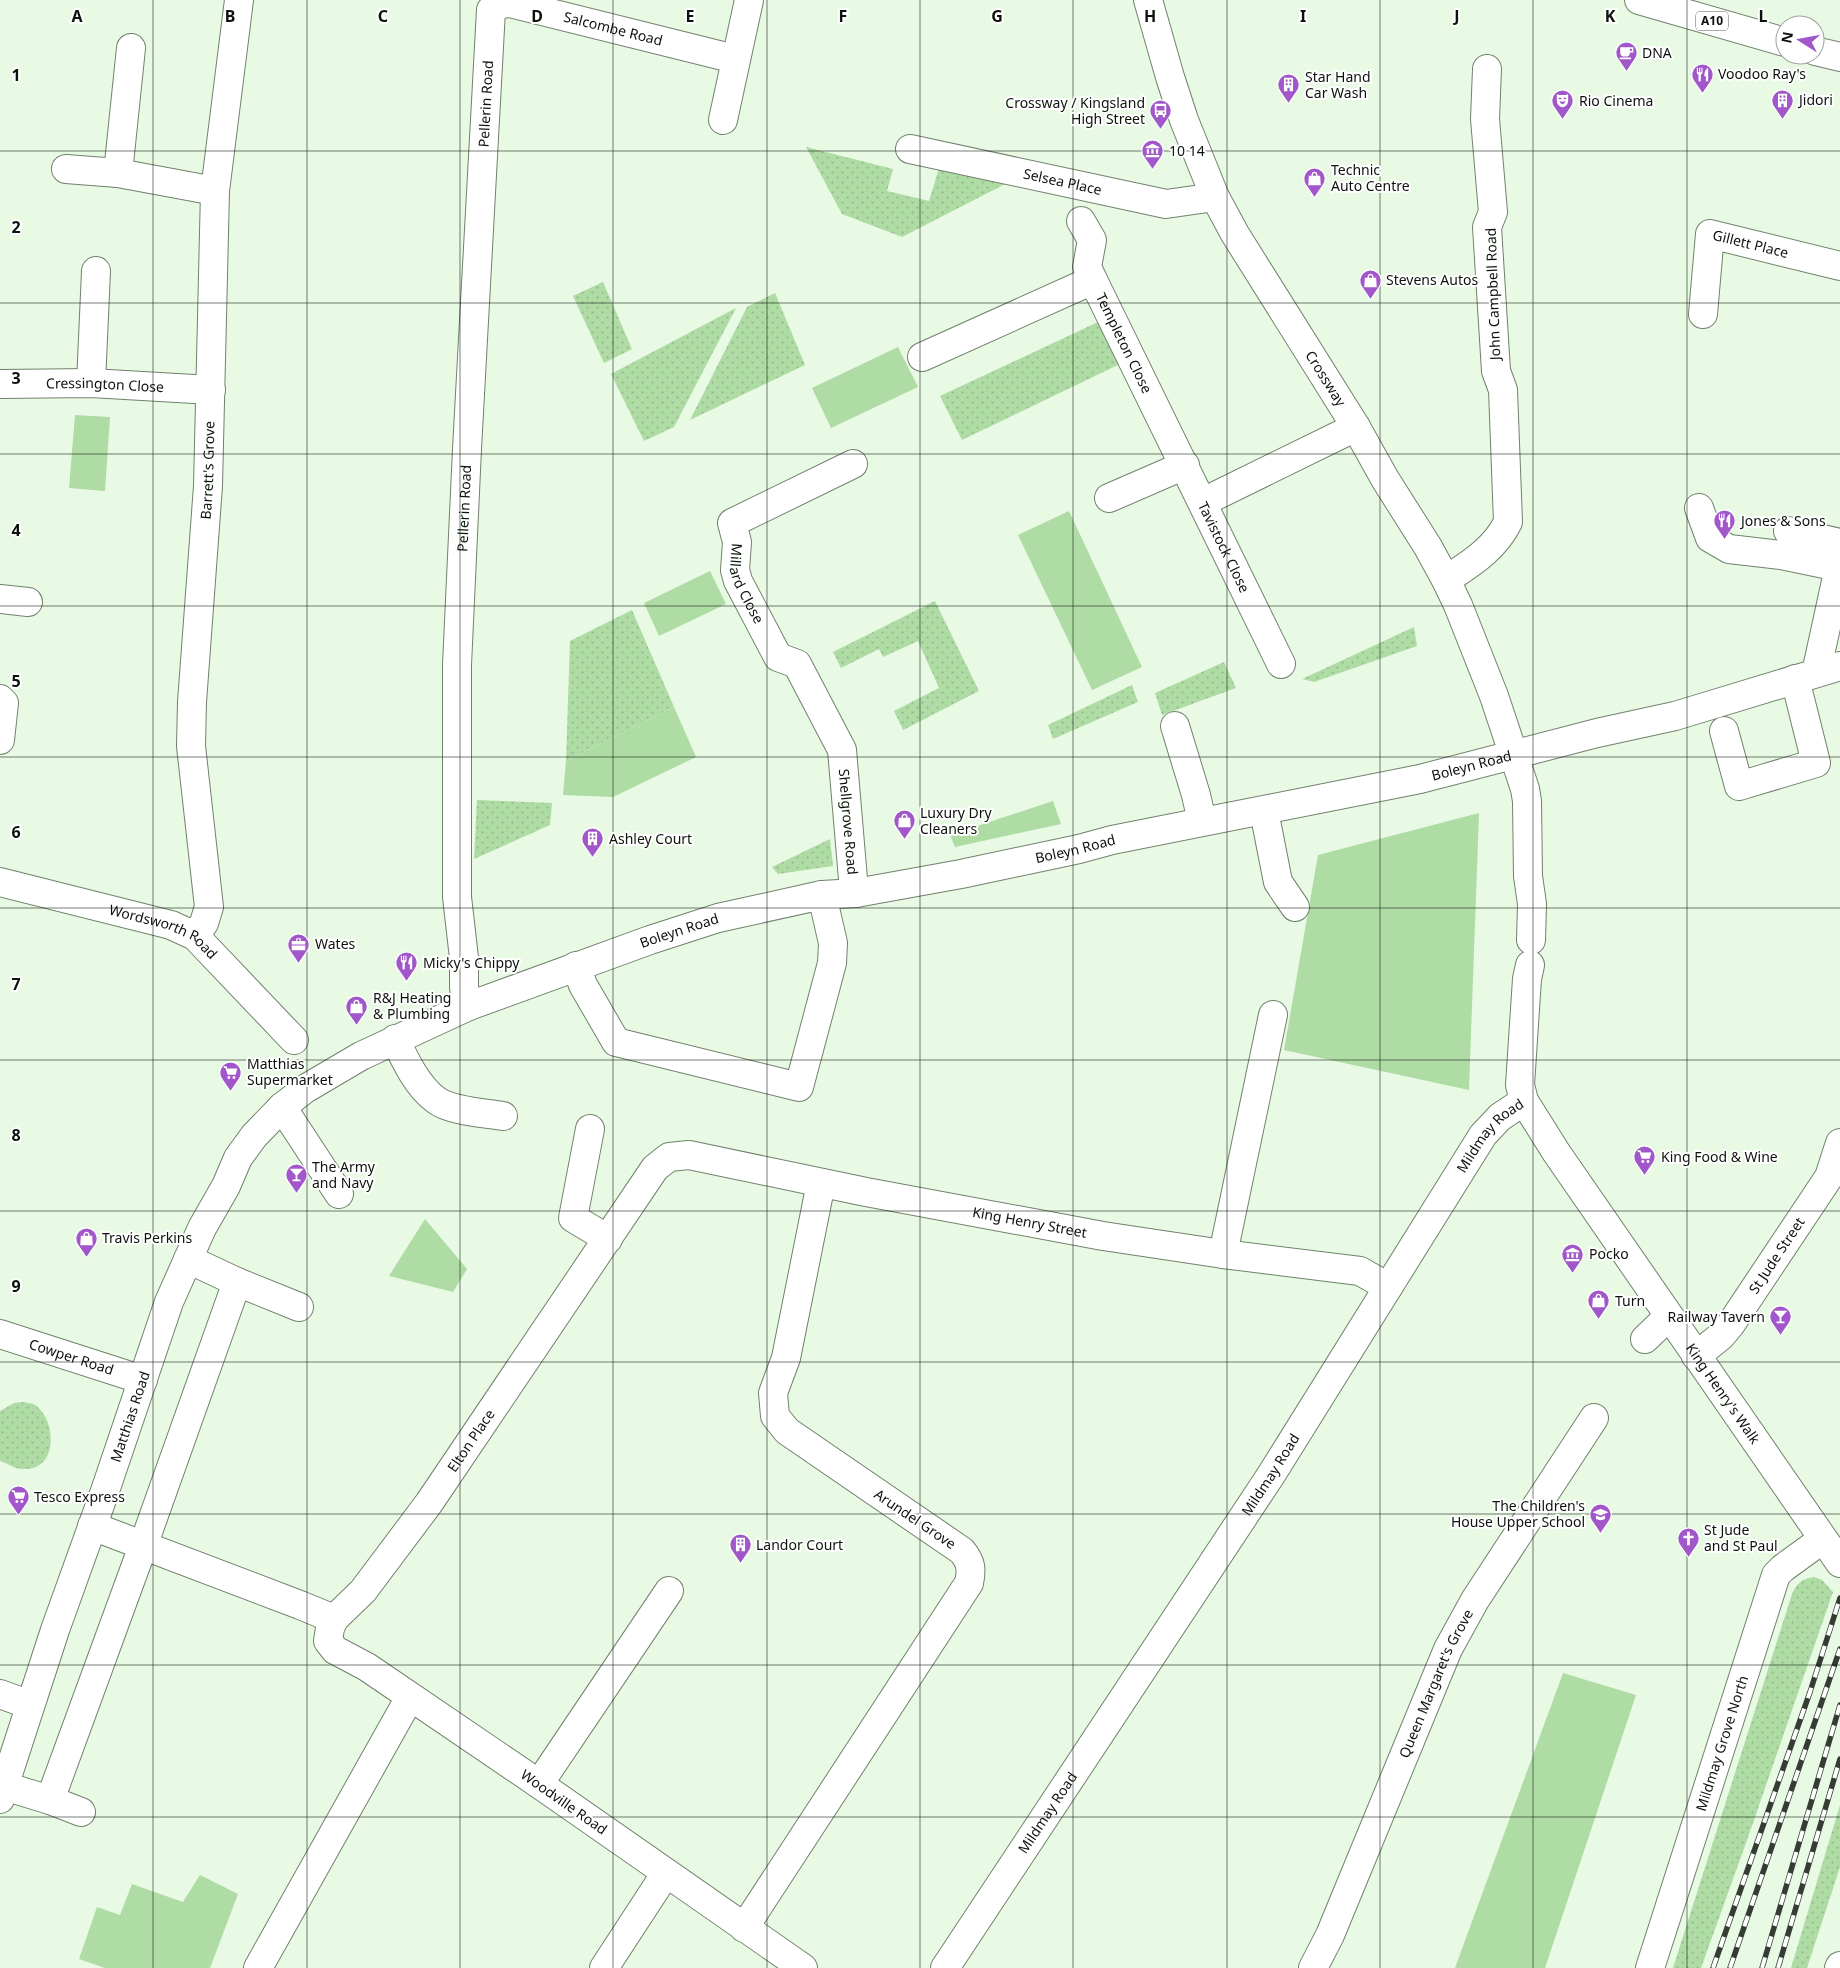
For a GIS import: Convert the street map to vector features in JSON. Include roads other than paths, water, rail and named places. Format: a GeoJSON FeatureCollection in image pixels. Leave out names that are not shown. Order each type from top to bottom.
{"type":"FeatureCollection","features":[{"type":"Feature","properties":{"kind":"main road","name":"Barrett's Grove"},"geometry":{"type":"LineString","coordinates":[[196,936],[204,922],[209,907],[191,746],[192,702],[208,486],[215,191],[239,0]]}},
{"type":"Feature","properties":{"kind":"main road"},"geometry":{"type":"LineString","coordinates":[[723,120],[714,54],[749,0]]}},
{"type":"Feature","properties":{"kind":"main road","name":"Crossway"},"geometry":{"type":"LineString","coordinates":[[1148,0],[1184,120],[1215,197],[1235,234],[1356,427],[1446,580],[1458,604],[1494,696],[1514,755]]}},
{"type":"Feature","properties":{"kind":"main road","name":"A10"},"geometry":{"type":"LineString","coordinates":[[1639,0],[1775,39]]}},
{"type":"Feature","properties":{"kind":"main road","name":"Salcombe Road"},"geometry":{"type":"LineString","coordinates":[[492,10],[501,4],[510,3],[714,54]]}},
{"type":"Feature","properties":{"kind":"main road","name":"Pellerin Road"},"geometry":{"type":"LineString","coordinates":[[469,1006],[464,988],[464,958],[457,897],[457,665],[466,449],[492,10]]}},
{"type":"Feature","properties":{"kind":"main road"},"geometry":{"type":"LineString","coordinates":[[118,173],[131,48]]}},
{"type":"Feature","properties":{"kind":"main road"},"geometry":{"type":"LineString","coordinates":[[1825,53],[1840,57]]}},
{"type":"Feature","properties":{"kind":"main road","name":"John Campbell Road"},"geometry":{"type":"LineString","coordinates":[[1446,580],[1481,555],[1501,537],[1508,522],[1503,390],[1496,371],[1487,227],[1493,212],[1485,119],[1487,69]]}},
{"type":"Feature","properties":{"kind":"main road","name":"Selsea Place"},"geometry":{"type":"LineString","coordinates":[[910,149],[1166,204],[1215,197]]}},
{"type":"Feature","properties":{"kind":"main road"},"geometry":{"type":"LineString","coordinates":[[66,169],[118,173],[215,191]]}},
{"type":"Feature","properties":{"kind":"main road"},"geometry":{"type":"LineString","coordinates":[[1092,232],[1087,267],[1093,280]]}},
{"type":"Feature","properties":{"kind":"main road","name":"Gillett Place"},"geometry":{"type":"LineString","coordinates":[[1703,314],[1710,234],[1840,266]]}},
{"type":"Feature","properties":{"kind":"main road"},"geometry":{"type":"LineString","coordinates":[[91,383],[96,271]]}},
{"type":"Feature","properties":{"kind":"main road","name":"Templeton Close"},"geometry":{"type":"LineString","coordinates":[[922,357],[1093,280],[1203,502]]}},
{"type":"Feature","properties":{"kind":"main road","name":"Cressington Close"},"geometry":{"type":"LineString","coordinates":[[0,384],[91,383],[211,390]]}},
{"type":"Feature","properties":{"kind":"main road","name":"Tavistock Close"},"geometry":{"type":"LineString","coordinates":[[1282,664],[1203,502],[1356,427]]}},
{"type":"Feature","properties":{"kind":"main road","name":"Millard Close"},"geometry":{"type":"LineString","coordinates":[[842,750],[797,664],[778,657],[738,581],[735,570],[737,542],[732,523],[853,464]]}},
{"type":"Feature","properties":{"kind":"main road"},"geometry":{"type":"LineString","coordinates":[[1109,498],[1185,465]]}},
{"type":"Feature","properties":{"kind":"main road"},"geometry":{"type":"LineString","coordinates":[[1699,508],[1710,538],[1729,549],[1781,555],[1840,558]]}},
{"type":"Feature","properties":{"kind":"main road"},"geometry":{"type":"LineString","coordinates":[[1788,531],[1840,558]]}},
{"type":"Feature","properties":{"kind":"main road"},"geometry":{"type":"LineString","coordinates":[[1724,730],[1739,786],[1816,763],[1817,673],[1840,558]]}},
{"type":"Feature","properties":{"kind":"main road"},"geometry":{"type":"LineString","coordinates":[[0,599],[28,602]]}},
{"type":"Feature","properties":{"kind":"main road","name":"Boleyn Road"},"geometry":{"type":"LineString","coordinates":[[326,1076],[395,1039],[469,1006],[576,966],[718,918],[822,895],[856,893],[961,874],[1079,849],[1112,840],[1420,779],[1675,716],[1817,673]]}},
{"type":"Feature","properties":{"kind":"main road"},"geometry":{"type":"LineString","coordinates":[[0,699],[4,703],[0,740]]}},
{"type":"Feature","properties":{"kind":"main road"},"geometry":{"type":"LineString","coordinates":[[1176,726],[1202,822]]}},
{"type":"Feature","properties":{"kind":"main road","name":"Shellgrove Road"},"geometry":{"type":"LineString","coordinates":[[842,750],[853,879],[856,893]]}},
{"type":"Feature","properties":{"kind":"main road","name":"Mildmay Road"},"geometry":{"type":"LineString","coordinates":[[945,1968],[1271,1475],[1483,1135],[1500,1117],[1524,1101],[1520,1084],[1520,1071],[1531,953],[1532,904],[1528,876],[1527,801],[1514,755]]}},
{"type":"Feature","properties":{"kind":"main road"},"geometry":{"type":"LineString","coordinates":[[1264,811],[1278,882],[1295,907]]}},
{"type":"Feature","properties":{"kind":"main road","name":"Wordsworth Road"},"geometry":{"type":"LineString","coordinates":[[0,882],[171,925],[196,936],[294,1040]]}},
{"type":"Feature","properties":{"kind":"main road"},"geometry":{"type":"LineString","coordinates":[[576,966],[583,985],[616,1042],[799,1087],[832,963],[833,943],[822,895]]}},
{"type":"Feature","properties":{"kind":"main road"},"geometry":{"type":"LineString","coordinates":[[1223,1254],[1273,1015]]}},
{"type":"Feature","properties":{"kind":"main road"},"geometry":{"type":"LineString","coordinates":[[395,1039],[417,1078],[436,1100],[448,1106],[503,1116]]}},
{"type":"Feature","properties":{"kind":"main road","name":"Matthias Road"},"geometry":{"type":"LineString","coordinates":[[2,1792],[30,1705],[169,1302],[202,1228],[226,1186],[238,1158],[254,1136],[282,1107],[305,1088],[326,1076]]}},
{"type":"Feature","properties":{"kind":"main road","name":"King Henry's Walk"},"geometry":{"type":"LineString","coordinates":[[1524,1101],[1556,1152],[1840,1563]]}},
{"type":"Feature","properties":{"kind":"main road"},"geometry":{"type":"LineString","coordinates":[[282,1107],[339,1194]]}},
{"type":"Feature","properties":{"kind":"main road"},"geometry":{"type":"LineString","coordinates":[[590,1129],[573,1218],[608,1238]]}},
{"type":"Feature","properties":{"kind":"main road","name":"King Henry Street"},"geometry":{"type":"LineString","coordinates":[[669,1157],[689,1155],[821,1183],[1103,1236],[1223,1254],[1360,1271],[1388,1286]]}},
{"type":"Feature","properties":{"kind":"main road","name":"St Jude Street"},"geometry":{"type":"LineString","coordinates":[[1696,1356],[1721,1336],[1731,1324],[1806,1214],[1829,1177],[1838,1156]]}},
{"type":"Feature","properties":{"kind":"main road","name":"Elton Place"},"geometry":{"type":"LineString","coordinates":[[331,1628],[363,1591],[429,1503],[655,1168],[669,1157]]}},
{"type":"Feature","properties":{"kind":"main road","name":"Arundel Grove"},"geometry":{"type":"LineString","coordinates":[[744,1928],[968,1583],[972,1572],[970,1561],[962,1551],[787,1431],[775,1416],[773,1393],[786,1358],[821,1183]]}},
{"type":"Feature","properties":{"kind":"main road"},"geometry":{"type":"LineString","coordinates":[[188,1259],[236,1282],[299,1307]]}},
{"type":"Feature","properties":{"kind":"main road"},"geometry":{"type":"LineString","coordinates":[[50,1800],[143,1546],[236,1282]]}},
{"type":"Feature","properties":{"kind":"main road"},"geometry":{"type":"LineString","coordinates":[[1645,1339],[1669,1316]]}},
{"type":"Feature","properties":{"kind":"main road","name":"Cowper Road"},"geometry":{"type":"LineString","coordinates":[[0,1334],[143,1380]]}},
{"type":"Feature","properties":{"kind":"main road","name":"Queen Margaret's Grove"},"geometry":{"type":"LineString","coordinates":[[1313,1968],[1330,1935],[1448,1649],[1475,1600],[1594,1418]]}},
{"type":"Feature","properties":{"kind":"main road"},"geometry":{"type":"LineString","coordinates":[[92,1526],[300,1605],[331,1628]]}},
{"type":"Feature","properties":{"kind":"main road","name":"Mildmay Grove North"},"geometry":{"type":"LineString","coordinates":[[1650,1968],[1776,1575],[1823,1538]]}},
{"type":"Feature","properties":{"kind":"main road"},"geometry":{"type":"LineString","coordinates":[[539,1784],[669,1591]]}},
{"type":"Feature","properties":{"kind":"main road","name":"Woodville Road"},"geometry":{"type":"LineString","coordinates":[[331,1628],[329,1645],[335,1650],[367,1667],[803,1968]]}},
{"type":"Feature","properties":{"kind":"main road"},"geometry":{"type":"LineString","coordinates":[[0,1694],[30,1705]]}},
{"type":"Feature","properties":{"kind":"main road"},"geometry":{"type":"LineString","coordinates":[[258,1968],[410,1697]]}},
{"type":"Feature","properties":{"kind":"main road"},"geometry":{"type":"LineString","coordinates":[[2,1792],[50,1800],[81,1812]]}},
{"type":"Feature","properties":{"kind":"main road"},"geometry":{"type":"LineString","coordinates":[[604,1968],[666,1873]]}},
{"type":"Feature","properties":{"kind":"railway"},"geometry":{"type":"LineString","coordinates":[[1713,1968],[1810,1692],[1840,1598]]}},
{"type":"Feature","properties":{"kind":"railway"},"geometry":{"type":"LineString","coordinates":[[1730,1968],[1840,1649]]}},
{"type":"Feature","properties":{"kind":"railway"},"geometry":{"type":"LineString","coordinates":[[1762,1968],[1840,1705]]}},
{"type":"Feature","properties":{"kind":"railway"},"geometry":{"type":"LineString","coordinates":[[1778,1968],[1840,1759]]}},
{"type":"Feature","properties":{"kind":"place","name":"DNA"},"geometry":{"type":"Point","coordinates":[1626,72]}},
{"type":"Feature","properties":{"kind":"place","name":"Voodoo Ray's"},"geometry":{"type":"Point","coordinates":[1702,93]}},
{"type":"Feature","properties":{"kind":"place","name":"Star Hand Car Wash"},"geometry":{"type":"Point","coordinates":[1289,104]}},
{"type":"Feature","properties":{"kind":"place","name":"Jidori"},"geometry":{"type":"Point","coordinates":[1783,119]}},
{"type":"Feature","properties":{"kind":"place","name":"Rio Cinema"},"geometry":{"type":"Point","coordinates":[1563,120]}},
{"type":"Feature","properties":{"kind":"place","name":"Crossway / Kingsland High Street"},"geometry":{"type":"Point","coordinates":[1161,130]}},
{"type":"Feature","properties":{"kind":"place","name":"10 14"},"geometry":{"type":"Point","coordinates":[1153,170]}},
{"type":"Feature","properties":{"kind":"place","name":"Technic Auto Centre"},"geometry":{"type":"Point","coordinates":[1315,197]}},
{"type":"Feature","properties":{"kind":"place","name":"Stevens Autos"},"geometry":{"type":"Point","coordinates":[1370,299]}},
{"type":"Feature","properties":{"kind":"place","name":"Jones & Sons"},"geometry":{"type":"Point","coordinates":[1725,540]}},
{"type":"Feature","properties":{"kind":"place","name":"Luxury Dry Cleaners"},"geometry":{"type":"Point","coordinates":[904,840]}},
{"type":"Feature","properties":{"kind":"place","name":"Ashley Court"},"geometry":{"type":"Point","coordinates":[593,858]}},
{"type":"Feature","properties":{"kind":"place","name":"Wates"},"geometry":{"type":"Point","coordinates":[299,963]}},
{"type":"Feature","properties":{"kind":"place","name":"Micky's Chippy"},"geometry":{"type":"Point","coordinates":[407,982]}},
{"type":"Feature","properties":{"kind":"place","name":"R&J Heating & Plumbing"},"geometry":{"type":"Point","coordinates":[357,1025]}},
{"type":"Feature","properties":{"kind":"place","name":"Matthias Supermarket"},"geometry":{"type":"Point","coordinates":[231,1091]}},
{"type":"Feature","properties":{"kind":"place","name":"King Food & Wine"},"geometry":{"type":"Point","coordinates":[1645,1176]}},
{"type":"Feature","properties":{"kind":"place","name":"The Army and Navy"},"geometry":{"type":"Point","coordinates":[296,1194]}},
{"type":"Feature","properties":{"kind":"place","name":"Travis Perkins"},"geometry":{"type":"Point","coordinates":[86,1257]}},
{"type":"Feature","properties":{"kind":"place","name":"Pocko"},"geometry":{"type":"Point","coordinates":[1573,1273]}},
{"type":"Feature","properties":{"kind":"place","name":"Turn"},"geometry":{"type":"Point","coordinates":[1599,1320]}},
{"type":"Feature","properties":{"kind":"place","name":"Railway Tavern"},"geometry":{"type":"Point","coordinates":[1781,1336]}},
{"type":"Feature","properties":{"kind":"place","name":"Tesco Express"},"geometry":{"type":"Point","coordinates":[18,1516]}},
{"type":"Feature","properties":{"kind":"place","name":"The Children's House Upper School"},"geometry":{"type":"Point","coordinates":[1601,1533]}},
{"type":"Feature","properties":{"kind":"place","name":"St Jude and St Paul"},"geometry":{"type":"Point","coordinates":[1688,1557]}},
{"type":"Feature","properties":{"kind":"place","name":"Landor Court"},"geometry":{"type":"Point","coordinates":[740,1564]}}]}
